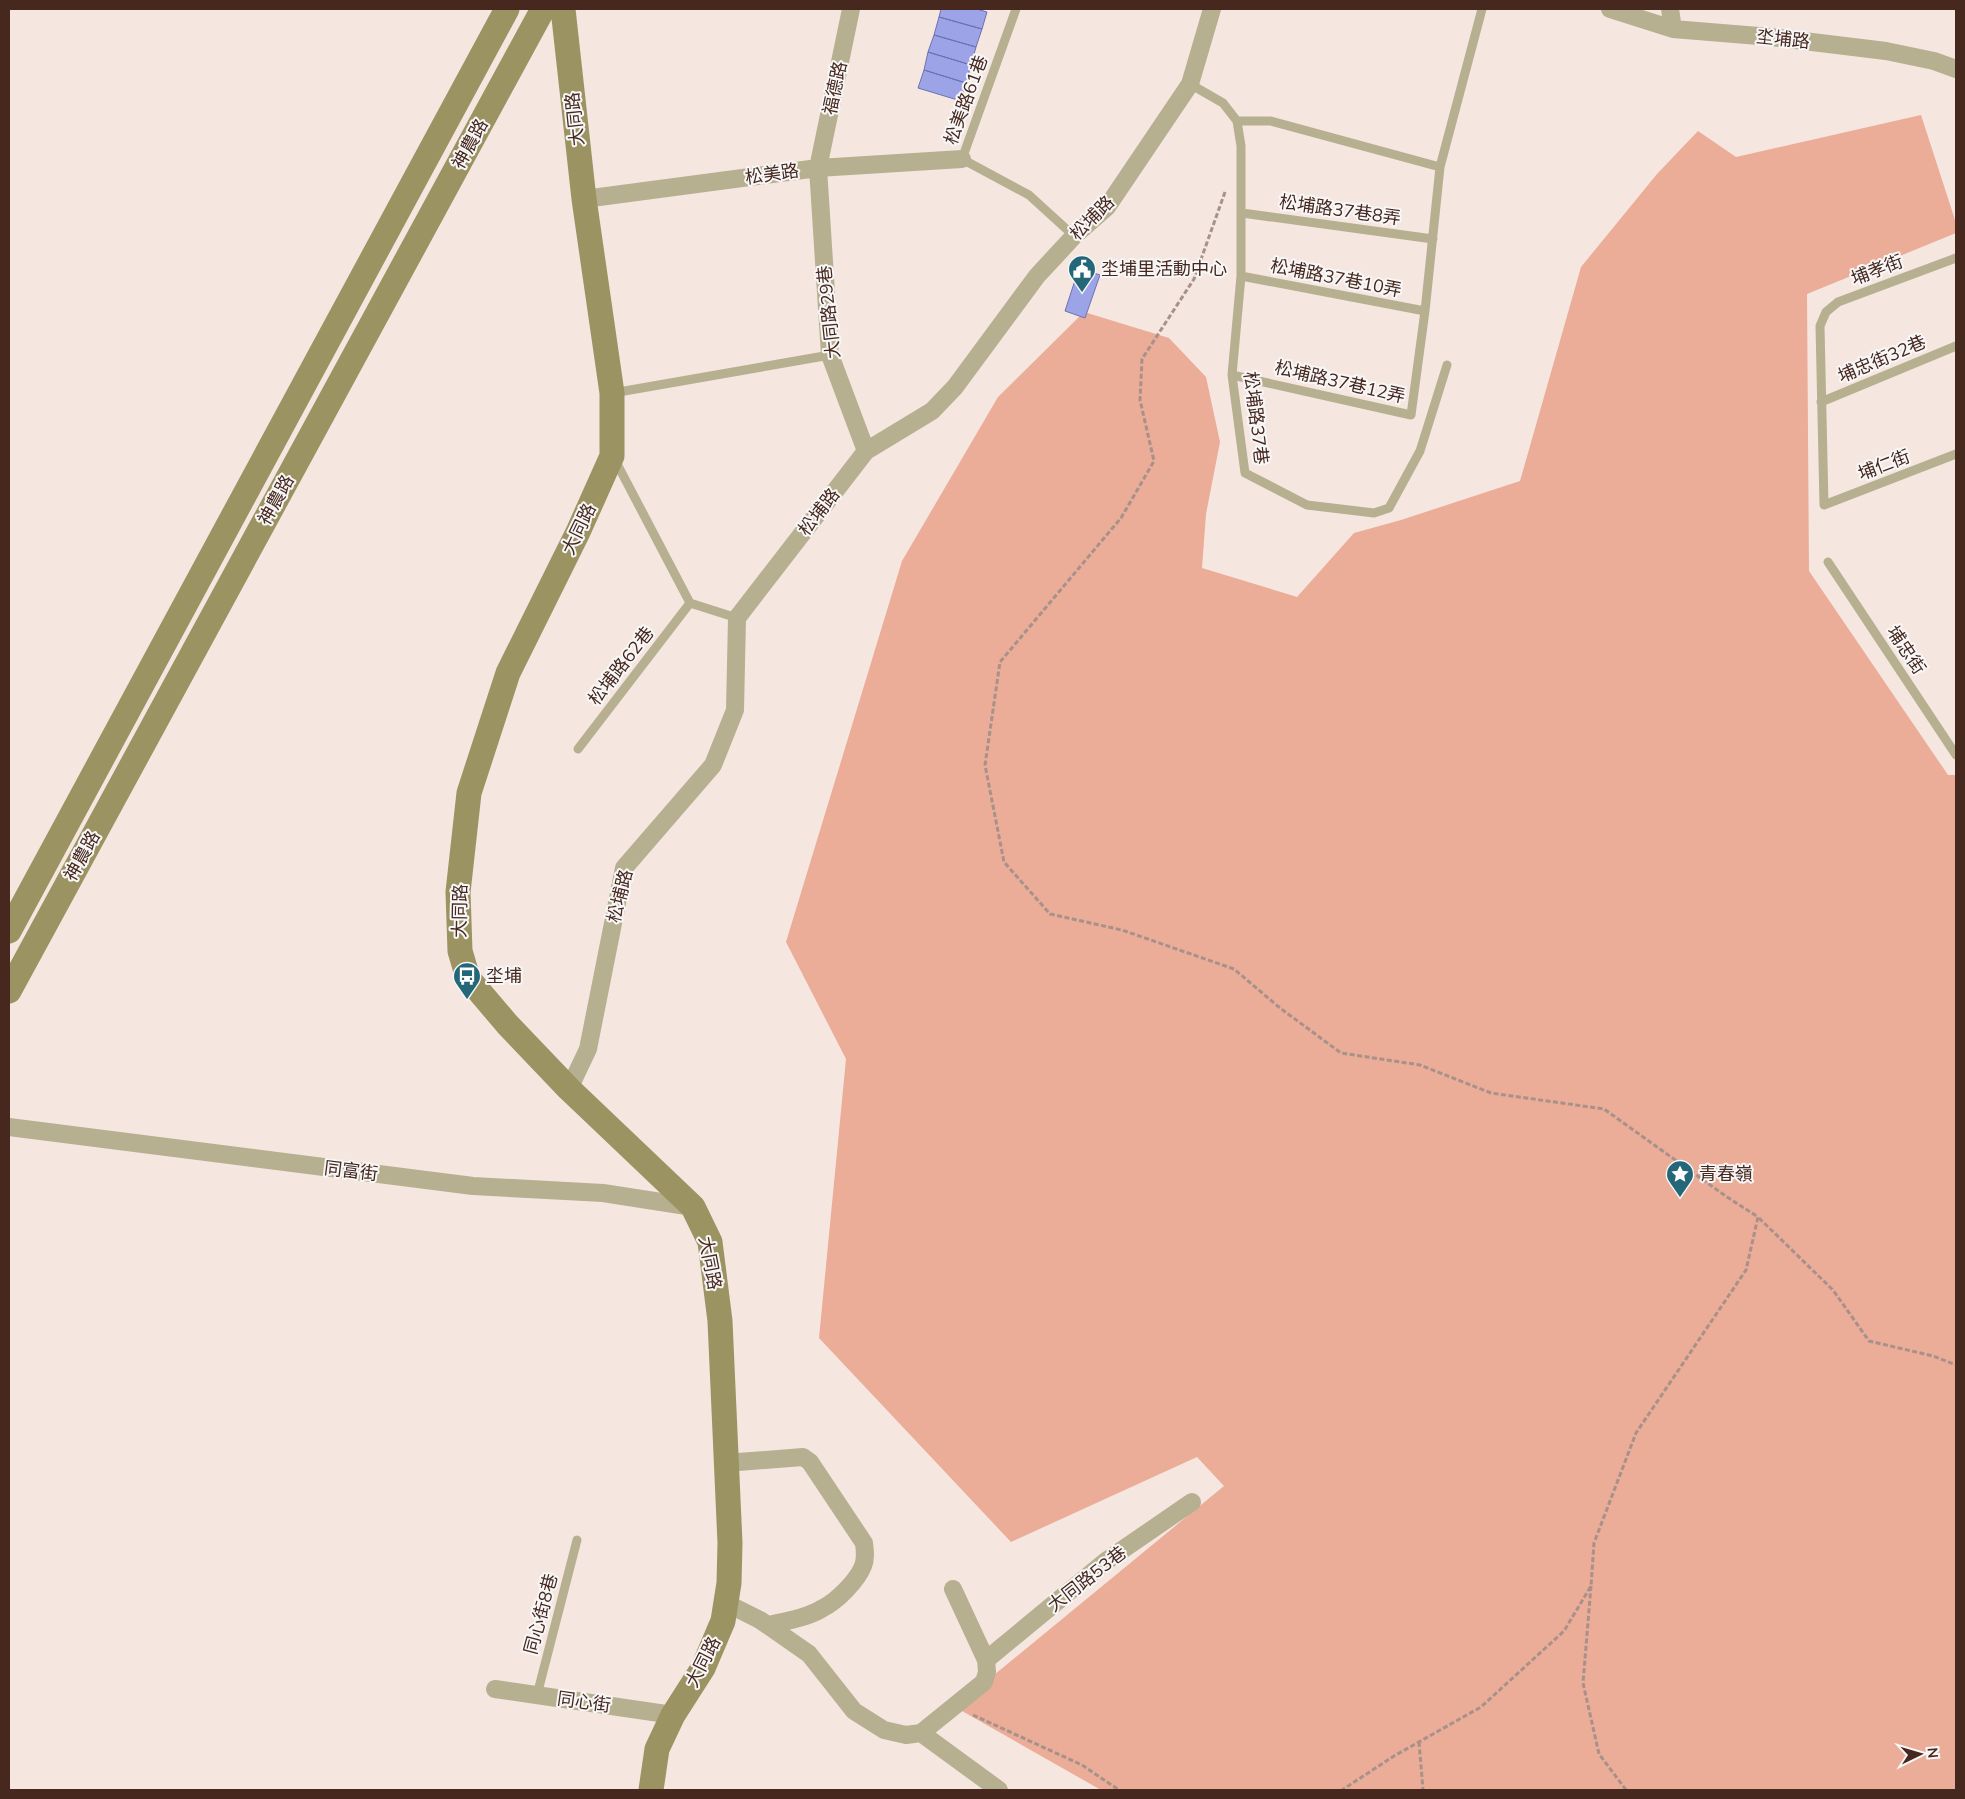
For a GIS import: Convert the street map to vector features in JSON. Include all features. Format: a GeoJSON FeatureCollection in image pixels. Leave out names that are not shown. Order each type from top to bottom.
{"type":"FeatureCollection","features":[{"type":"Feature","properties":{"kind":"street","name":"神農路"},"geometry":{"type":"LineString","coordinates":[[9,931],[507,9]]}},
{"type":"Feature","properties":{"kind":"street","name":"神農路"},"geometry":{"type":"LineString","coordinates":[[9,991],[543,9]]}},
{"type":"Feature","properties":{"kind":"street","name":"大同路"},"geometry":{"type":"LineString","coordinates":[[563,9],[584,199],[612,394],[612,456],[578,532],[508,673],[469,793],[458,892],[460,952],[468,978],[507,1024],[569,1089],[693,1207],[710,1242],[720,1321],[730,1543],[729,1583],[722,1621],[702,1668],[673,1715],[657,1749],[651,1790]]}},
{"type":"Feature","properties":{"kind":"street","name":"福德路"},"geometry":{"type":"LineString","coordinates":[[818,168],[851,9]]}},
{"type":"Feature","properties":{"kind":"street","name":"松埔路"},"geometry":{"type":"LineString","coordinates":[[569,1089],[588,1049],[624,868],[713,764],[736,710],[736,618],[866,451],[932,411],[955,387],[1037,276],[1074,236],[1107,208],[1190,84],[1212,9]]}},
{"type":"Feature","properties":{"kind":"street","name":"坔埔路"},"geometry":{"type":"LineString","coordinates":[[1610,9],[1673,29],[1771,37],[1886,52],[1934,61],[1956,69]]}},
{"type":"Feature","properties":{"kind":"street"},"geometry":{"type":"LineString","coordinates":[[1670,9],[1673,29]]}},
{"type":"Feature","properties":{"kind":"street","name":"松美路"},"geometry":{"type":"LineString","coordinates":[[584,199],[818,168],[962,159]]}},
{"type":"Feature","properties":{"kind":"street","name":"大同路29巷"},"geometry":{"type":"LineString","coordinates":[[818,168],[830,355],[866,451]]}},
{"type":"Feature","properties":{"kind":"street","name":"同富街"},"geometry":{"type":"LineString","coordinates":[[9,1127],[473,1186],[602,1192],[693,1207]]}},
{"type":"Feature","properties":{"kind":"street"},"geometry":{"type":"LineString","coordinates":[[725,1463],[803,1457],[810,1462],[864,1543],[863,1567],[847,1589],[824,1608],[805,1616],[768,1625]]}},
{"type":"Feature","properties":{"kind":"street","name":"大同路53巷"},"geometry":{"type":"LineString","coordinates":[[986,1660],[1106,1561],[1192,1502]]}},
{"type":"Feature","properties":{"kind":"street"},"geometry":{"type":"LineString","coordinates":[[726,1603],[768,1625],[809,1654],[854,1711],[884,1730],[906,1736],[921,1733],[984,1682],[987,1672],[986,1660],[953,1589]]}},
{"type":"Feature","properties":{"kind":"street","name":"同心街"},"geometry":{"type":"LineString","coordinates":[[495,1689],[673,1715]]}},
{"type":"Feature","properties":{"kind":"street"},"geometry":{"type":"LineString","coordinates":[[921,1733],[999,1790]]}},
{"type":"Feature","properties":{"kind":"lane","name":"松美路61巷"},"geometry":{"type":"LineString","coordinates":[[1016,9],[962,159],[1029,195],[1074,236]]}},
{"type":"Feature","properties":{"kind":"lane"},"geometry":{"type":"LineString","coordinates":[[1425,311],[1440,167],[1482,9]]}},
{"type":"Feature","properties":{"kind":"lane"},"geometry":{"type":"LineString","coordinates":[[1190,84],[1223,104],[1237,121],[1271,121],[1440,167]]}},
{"type":"Feature","properties":{"kind":"lane","name":"松埔路37巷"},"geometry":{"type":"LineString","coordinates":[[1237,121],[1241,146],[1241,276],[1232,375],[1244,473],[1307,505],[1374,513],[1390,508],[1420,451],[1447,366]]}},
{"type":"Feature","properties":{"kind":"lane","name":"松埔路37巷8弄"},"geometry":{"type":"LineString","coordinates":[[1242,213],[1433,239]]}},
{"type":"Feature","properties":{"kind":"lane","name":"埔孝街"},"geometry":{"type":"LineString","coordinates":[[1821,402],[1820,326],[1826,312],[1838,302],[1956,258]]}},
{"type":"Feature","properties":{"kind":"lane","name":"松埔路37巷10弄"},"geometry":{"type":"LineString","coordinates":[[1241,276],[1425,311]]}},
{"type":"Feature","properties":{"kind":"lane","name":"松埔路37巷12弄"},"geometry":{"type":"LineString","coordinates":[[1232,375],[1411,415],[1425,311]]}},
{"type":"Feature","properties":{"kind":"lane","name":"埔忠街32巷"},"geometry":{"type":"LineString","coordinates":[[1821,402],[1956,346]]}},
{"type":"Feature","properties":{"kind":"lane"},"geometry":{"type":"LineString","coordinates":[[612,394],[830,355]]}},
{"type":"Feature","properties":{"kind":"lane","name":"埔仁街"},"geometry":{"type":"LineString","coordinates":[[1821,402],[1824,506],[1956,454]]}},
{"type":"Feature","properties":{"kind":"lane"},"geometry":{"type":"LineString","coordinates":[[612,456],[690,603],[736,618]]}},
{"type":"Feature","properties":{"kind":"lane","name":"埔忠街"},"geometry":{"type":"LineString","coordinates":[[1828,562],[1956,755]]}},
{"type":"Feature","properties":{"kind":"lane","name":"松埔路62巷"},"geometry":{"type":"LineString","coordinates":[[578,749],[690,603]]}},
{"type":"Feature","properties":{"kind":"lane","name":"同心街8巷"},"geometry":{"type":"LineString","coordinates":[[537,1695],[577,1540]]}},
{"type":"Feature","properties":{"kind":"path"},"geometry":{"type":"LineString","coordinates":[[1226,190],[1194,279],[1142,359],[1140,400],[1154,461],[1121,518],[1000,662],[985,765],[1004,862],[1050,914],[1122,930],[1234,969],[1280,1008],[1341,1053],[1420,1065],[1490,1093],[1604,1109],[1758,1217],[1833,1290],[1868,1341],[1933,1356],[1956,1366]]}},
{"type":"Feature","properties":{"kind":"path"},"geometry":{"type":"LineString","coordinates":[[1626,1790],[1599,1754],[1583,1683],[1594,1543],[1636,1433],[1746,1270],[1758,1217]]}},
{"type":"Feature","properties":{"kind":"path"},"geometry":{"type":"LineString","coordinates":[[1342,1790],[1419,1742],[1481,1707],[1564,1631],[1591,1586]]}},
{"type":"Feature","properties":{"kind":"path"},"geometry":{"type":"LineString","coordinates":[[972,1714],[1082,1765],[1119,1790]]}},
{"type":"Feature","properties":{"kind":"path"},"geometry":{"type":"LineString","coordinates":[[1419,1742],[1423,1790]]}},
{"type":"Feature","properties":{"kind":"shaded area"},"geometry":{"type":"Polygon","coordinates":[[[1921,115],[1956,223],[1956,233],[1807,294],[1809,571],[1948,775],[1956,775],[1956,1790],[1101,1790],[955,1707],[1224,1486],[1197,1457],[1011,1542],[819,1338],[846,1059],[786,942],[902,561],[998,397],[1084,312],[1169,338],[1206,377],[1220,442],[1206,514],[1202,568],[1297,597],[1354,533],[1401,520],[1520,481],[1581,267],[1657,174],[1698,131],[1736,157],[1921,115]]]}},
{"type":"Feature","properties":{"kind":"building"},"geometry":{"type":"Polygon","coordinates":[[[941,9],[977,9],[987,12],[982,29],[939,17],[941,9]]]}},
{"type":"Feature","properties":{"kind":"building"},"geometry":{"type":"Polygon","coordinates":[[[939,17],[982,29],[976,47],[934,35],[939,17]]]}},
{"type":"Feature","properties":{"kind":"building"},"geometry":{"type":"Polygon","coordinates":[[[934,35],[976,47],[971,65],[928,52],[934,35]]]}},
{"type":"Feature","properties":{"kind":"building"},"geometry":{"type":"Polygon","coordinates":[[[928,52],[971,65],[966,83],[924,70],[928,52]]]}},
{"type":"Feature","properties":{"kind":"building"},"geometry":{"type":"Polygon","coordinates":[[[924,70],[966,83],[961,101],[918,88],[924,70]]]}},
{"type":"Feature","properties":{"kind":"building","name":"坔埔里活動中心"},"geometry":{"type":"Polygon","coordinates":[[[1079,268],[1100,275],[1085,318],[1065,311],[1079,268]]]}},
{"type":"Feature","properties":{"kind":"place","name":"坔埔里活動中心"},"geometry":{"type":"Point","coordinates":[1082,293]}},
{"type":"Feature","properties":{"kind":"place","name":"坔埔"},"geometry":{"type":"Point","coordinates":[467,1000]}},
{"type":"Feature","properties":{"kind":"place","name":"青春嶺"},"geometry":{"type":"Point","coordinates":[1680,1198]}}]}
